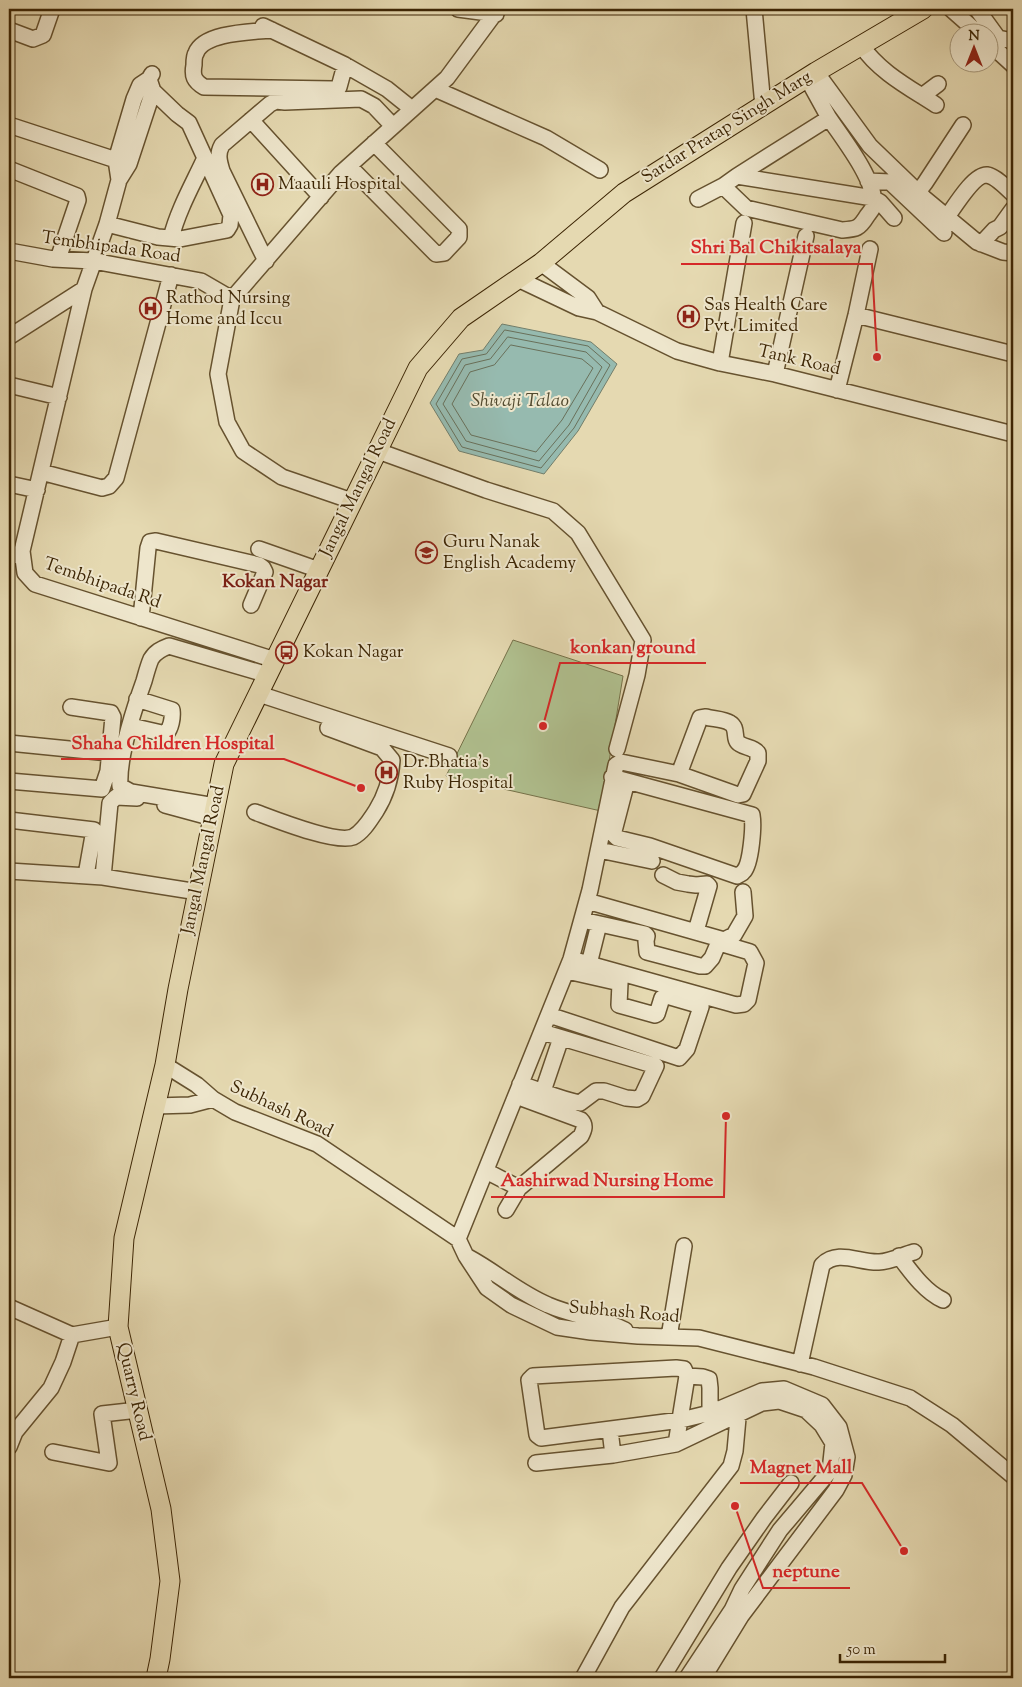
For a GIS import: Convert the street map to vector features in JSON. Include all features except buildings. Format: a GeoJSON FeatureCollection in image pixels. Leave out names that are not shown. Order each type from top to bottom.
{"type":"FeatureCollection","features":[{"type":"Feature","properties":{"kind":"main road","name":"Sardar Pratap Singh Marg"},"geometry":{"type":"LineString","coordinates":[[541,263],[624,194],[812,75],[923,9]]}},
{"type":"Feature","properties":{"kind":"main road","name":"Jangal Mangal Road"},"geometry":{"type":"LineString","coordinates":[[155,1106],[165,1065],[224,764],[418,368],[461,318],[541,263]]}},
{"type":"Feature","properties":{"kind":"main road","name":"Quarry Road"},"geometry":{"type":"LineString","coordinates":[[155,1106],[124,1238],[118,1327],[161,1509],[170,1582],[156,1678]]}},
{"type":"Feature","properties":{"kind":"street"},"geometry":{"type":"LineString","coordinates":[[9,30],[33,39],[43,35],[52,9]]}},
{"type":"Feature","properties":{"kind":"street"},"geometry":{"type":"LineString","coordinates":[[458,9],[497,11]]}},
{"type":"Feature","properties":{"kind":"street"},"geometry":{"type":"LineString","coordinates":[[754,9],[763,106]]}},
{"type":"Feature","properties":{"kind":"street"},"geometry":{"type":"LineString","coordinates":[[952,9],[966,22]]}},
{"type":"Feature","properties":{"kind":"street"},"geometry":{"type":"LineString","coordinates":[[978,9],[998,38],[1013,41]]}},
{"type":"Feature","properties":{"kind":"street"},"geometry":{"type":"LineString","coordinates":[[352,502],[282,477],[243,451],[227,422],[218,374],[232,299],[349,166],[447,78],[497,11]]}},
{"type":"Feature","properties":{"kind":"street"},"geometry":{"type":"LineString","coordinates":[[253,21],[345,65],[387,89],[412,109]]}},
{"type":"Feature","properties":{"kind":"street"},"geometry":{"type":"LineString","coordinates":[[272,30],[218,36],[202,44],[196,52],[193,75],[197,83],[204,87],[333,89],[339,86],[345,65]]}},
{"type":"Feature","properties":{"kind":"street"},"geometry":{"type":"LineString","coordinates":[[861,45],[870,58],[936,105]]}},
{"type":"Feature","properties":{"kind":"street"},"geometry":{"type":"LineString","coordinates":[[1000,54],[1013,66]]}},
{"type":"Feature","properties":{"kind":"street"},"geometry":{"type":"LineString","coordinates":[[723,186],[746,208],[842,230],[857,229],[863,223],[874,205],[872,188],[829,118],[812,75]]}},
{"type":"Feature","properties":{"kind":"street"},"geometry":{"type":"LineString","coordinates":[[812,75],[868,131],[918,192],[977,242],[1002,252],[1013,253]]}},
{"type":"Feature","properties":{"kind":"street"},"geometry":{"type":"LineString","coordinates":[[107,224],[158,237],[180,239],[227,230],[230,225],[231,215],[189,123],[176,114],[151,81]]}},
{"type":"Feature","properties":{"kind":"street"},"geometry":{"type":"LineString","coordinates":[[119,180],[116,160],[134,99],[140,85],[151,81]]}},
{"type":"Feature","properties":{"kind":"street"},"geometry":{"type":"LineString","coordinates":[[119,180],[129,164],[151,81]]}},
{"type":"Feature","properties":{"kind":"street"},"geometry":{"type":"LineString","coordinates":[[922,96],[938,84]]}},
{"type":"Feature","properties":{"kind":"street"},"geometry":{"type":"LineString","coordinates":[[435,89],[546,138],[600,170]]}},
{"type":"Feature","properties":{"kind":"street"},"geometry":{"type":"LineString","coordinates":[[266,260],[222,171],[218,159],[222,145],[276,101],[361,99],[374,106],[393,126]]}},
{"type":"Feature","properties":{"kind":"street"},"geometry":{"type":"LineString","coordinates":[[698,199],[723,186],[829,118]]}},
{"type":"Feature","properties":{"kind":"street"},"geometry":{"type":"LineString","coordinates":[[251,120],[321,197]]}},
{"type":"Feature","properties":{"kind":"street"},"geometry":{"type":"LineString","coordinates":[[918,192],[963,125]]}},
{"type":"Feature","properties":{"kind":"street"},"geometry":{"type":"LineString","coordinates":[[12,126],[116,160]]}},
{"type":"Feature","properties":{"kind":"street"},"geometry":{"type":"LineString","coordinates":[[349,166],[436,254],[444,253],[459,237],[459,229],[374,144]]}},
{"type":"Feature","properties":{"kind":"street"},"geometry":{"type":"LineString","coordinates":[[171,238],[177,214],[188,197],[205,158]]}},
{"type":"Feature","properties":{"kind":"street"},"geometry":{"type":"LineString","coordinates":[[9,168],[77,196],[78,200],[58,259]]}},
{"type":"Feature","properties":{"kind":"street"},"geometry":{"type":"LineString","coordinates":[[947,217],[975,179],[984,175],[989,175],[1013,194]]}},
{"type":"Feature","properties":{"kind":"street"},"geometry":{"type":"LineString","coordinates":[[737,176],[873,198],[880,202],[894,218]]}},
{"type":"Feature","properties":{"kind":"street","name":"Tembhipada Rd"},"geometry":{"type":"LineString","coordinates":[[119,180],[107,224],[84,290],[22,550],[25,573],[35,584],[141,618],[271,668]]}},
{"type":"Feature","properties":{"kind":"street"},"geometry":{"type":"LineString","coordinates":[[868,181],[890,182],[944,233]]}},
{"type":"Feature","properties":{"kind":"street"},"geometry":{"type":"LineString","coordinates":[[981,244],[994,230],[1000,228],[1013,209]]}},
{"type":"Feature","properties":{"kind":"street"},"geometry":{"type":"LineString","coordinates":[[720,363],[744,223]]}},
{"type":"Feature","properties":{"kind":"street"},"geometry":{"type":"LineString","coordinates":[[775,374],[806,236]]}},
{"type":"Feature","properties":{"kind":"street"},"geometry":{"type":"LineString","coordinates":[[837,390],[870,249]]}},
{"type":"Feature","properties":{"kind":"street","name":"Tembhipada Road"},"geometry":{"type":"LineString","coordinates":[[9,251],[58,259],[93,261],[201,281],[232,299]]}},
{"type":"Feature","properties":{"kind":"street","name":"Tank Road"},"geometry":{"type":"LineString","coordinates":[[541,263],[588,298],[597,312],[677,351],[1013,434]]}},
{"type":"Feature","properties":{"kind":"street"},"geometry":{"type":"LineString","coordinates":[[41,472],[102,488],[109,486],[116,478],[171,275]]}},
{"type":"Feature","properties":{"kind":"street"},"geometry":{"type":"LineString","coordinates":[[518,279],[579,308],[597,312]]}},
{"type":"Feature","properties":{"kind":"street"},"geometry":{"type":"LineString","coordinates":[[9,336],[84,290]]}},
{"type":"Feature","properties":{"kind":"street"},"geometry":{"type":"LineString","coordinates":[[856,315],[1013,354]]}},
{"type":"Feature","properties":{"kind":"street"},"geometry":{"type":"LineString","coordinates":[[9,385],[59,397]]}},
{"type":"Feature","properties":{"kind":"street"},"geometry":{"type":"LineString","coordinates":[[378,451],[486,490],[553,511],[578,533],[643,640],[637,674],[618,749]]}},
{"type":"Feature","properties":{"kind":"street"},"geometry":{"type":"LineString","coordinates":[[9,484],[37,490]]}},
{"type":"Feature","properties":{"kind":"street"},"geometry":{"type":"LineString","coordinates":[[141,618],[148,548],[150,542],[156,541],[259,565],[265,572],[251,605]]}},
{"type":"Feature","properties":{"kind":"street"},"geometry":{"type":"LineString","coordinates":[[259,549],[319,570]]}},
{"type":"Feature","properties":{"kind":"street"},"geometry":{"type":"LineString","coordinates":[[9,558],[22,550]]}},
{"type":"Feature","properties":{"kind":"street"},"geometry":{"type":"LineString","coordinates":[[214,812],[130,792],[120,786],[119,772],[130,726],[137,699],[152,659],[160,649],[169,646],[271,668]]}},
{"type":"Feature","properties":{"kind":"street"},"geometry":{"type":"LineString","coordinates":[[256,812],[300,828],[336,838],[352,837],[367,825],[384,799],[391,779],[392,760],[382,748],[330,723],[258,694]]}},
{"type":"Feature","properties":{"kind":"street"},"geometry":{"type":"LineString","coordinates":[[130,726],[166,734],[173,715],[172,710],[137,699]]}},
{"type":"Feature","properties":{"kind":"street"},"geometry":{"type":"LineString","coordinates":[[9,781],[102,789],[106,780],[113,717],[110,713],[71,707]]}},
{"type":"Feature","properties":{"kind":"street"},"geometry":{"type":"LineString","coordinates":[[458,1239],[569,965],[599,850],[612,777],[616,765],[621,762],[679,774],[738,795],[743,794],[758,761],[758,754],[755,750],[736,741],[735,729],[731,723],[706,717],[700,718],[679,774]]}},
{"type":"Feature","properties":{"kind":"street"},"geometry":{"type":"LineString","coordinates":[[314,723],[330,723],[449,756]]}},
{"type":"Feature","properties":{"kind":"street"},"geometry":{"type":"LineString","coordinates":[[9,742],[108,753]]}},
{"type":"Feature","properties":{"kind":"street"},"geometry":{"type":"LineString","coordinates":[[612,777],[627,781],[752,815],[753,830],[743,873],[737,876],[650,846],[617,838],[614,835],[614,831],[627,781]]}},
{"type":"Feature","properties":{"kind":"street"},"geometry":{"type":"LineString","coordinates":[[103,877],[109,809],[110,803],[116,797],[141,799],[214,812]]}},
{"type":"Feature","properties":{"kind":"street"},"geometry":{"type":"LineString","coordinates":[[9,820],[94,830],[86,875]]}},
{"type":"Feature","properties":{"kind":"street"},"geometry":{"type":"LineString","coordinates":[[599,850],[652,861]]}},
{"type":"Feature","properties":{"kind":"street"},"geometry":{"type":"LineString","coordinates":[[9,871],[86,875],[198,892]]}},
{"type":"Feature","properties":{"kind":"street"},"geometry":{"type":"LineString","coordinates":[[662,875],[677,882],[696,885],[707,884],[709,886],[696,931]]}},
{"type":"Feature","properties":{"kind":"street"},"geometry":{"type":"LineString","coordinates":[[587,901],[724,940],[734,935],[745,916],[743,892]]}},
{"type":"Feature","properties":{"kind":"street"},"geometry":{"type":"LineString","coordinates":[[569,965],[589,964],[736,1006],[744,1004],[748,1000],[756,963],[750,952],[718,944],[709,962],[704,966],[700,966],[647,952],[647,936],[644,934],[582,920]]}},
{"type":"Feature","properties":{"kind":"street"},"geometry":{"type":"LineString","coordinates":[[589,964],[599,924]]}},
{"type":"Feature","properties":{"kind":"street"},"geometry":{"type":"LineString","coordinates":[[549,1015],[679,1058],[687,1048],[701,1007],[698,1004],[667,996],[662,998],[655,1015],[624,1007],[618,1004],[620,983],[569,965]]}},
{"type":"Feature","properties":{"kind":"street"},"geometry":{"type":"LineString","coordinates":[[518,1090],[543,1091],[563,1100],[580,1103],[596,1091],[604,1091],[626,1098],[637,1099],[642,1096],[656,1066],[542,1032]]}},
{"type":"Feature","properties":{"kind":"street"},"geometry":{"type":"LineString","coordinates":[[543,1091],[560,1038]]}},
{"type":"Feature","properties":{"kind":"street","name":"Subhash Road"},"geometry":{"type":"LineString","coordinates":[[165,1065],[235,1112],[317,1144],[458,1239],[466,1256],[487,1288],[511,1305],[528,1314],[557,1327],[591,1332],[699,1338],[800,1364],[910,1398],[952,1425],[1013,1476]]}},
{"type":"Feature","properties":{"kind":"street"},"geometry":{"type":"LineString","coordinates":[[506,1210],[519,1188],[581,1136],[584,1129],[584,1123],[581,1120],[518,1090]]}},
{"type":"Feature","properties":{"kind":"street"},"geometry":{"type":"LineString","coordinates":[[155,1106],[190,1104],[213,1099]]}},
{"type":"Feature","properties":{"kind":"street"},"geometry":{"type":"LineString","coordinates":[[486,1171],[519,1188]]}},
{"type":"Feature","properties":{"kind":"street"},"geometry":{"type":"LineString","coordinates":[[669,1337],[684,1246]]}},
{"type":"Feature","properties":{"kind":"street"},"geometry":{"type":"LineString","coordinates":[[800,1364],[822,1265],[828,1259],[841,1257],[880,1262],[906,1254],[915,1276],[937,1297],[943,1300]]}},
{"type":"Feature","properties":{"kind":"street"},"geometry":{"type":"LineString","coordinates":[[9,1307],[72,1335],[118,1327]]}},
{"type":"Feature","properties":{"kind":"street"},"geometry":{"type":"LineString","coordinates":[[9,1447],[15,1432],[51,1388],[64,1362],[72,1335]]}},
{"type":"Feature","properties":{"kind":"street"},"geometry":{"type":"LineString","coordinates":[[676,1444],[681,1420],[687,1376],[684,1370],[676,1368],[534,1376],[530,1380],[536,1435],[541,1438],[681,1420],[739,1407],[779,1401],[806,1410],[822,1425],[832,1443],[830,1471],[780,1530],[742,1589],[736,1613],[703,1678]]}},
{"type":"Feature","properties":{"kind":"street"},"geometry":{"type":"LineString","coordinates":[[687,1376],[708,1379],[710,1413]]}},
{"type":"Feature","properties":{"kind":"street"},"geometry":{"type":"LineString","coordinates":[[536,1463],[613,1455],[676,1444],[739,1407],[762,1391],[784,1389],[822,1405],[839,1427],[847,1457],[844,1475],[836,1490],[736,1613],[687,1678]]}},
{"type":"Feature","properties":{"kind":"street"},"geometry":{"type":"LineString","coordinates":[[583,1678],[622,1607],[731,1466],[735,1451],[739,1407]]}},
{"type":"Feature","properties":{"kind":"street"},"geometry":{"type":"LineString","coordinates":[[53,1452],[108,1463],[102,1414],[138,1410]]}},
{"type":"Feature","properties":{"kind":"street"},"geometry":{"type":"LineString","coordinates":[[610,1430],[613,1455]]}},
{"type":"Feature","properties":{"kind":"street"},"geometry":{"type":"LineString","coordinates":[[662,1678],[729,1568],[791,1483]]}},
{"type":"Feature","properties":{"kind":"street"},"geometry":{"type":"LineString","coordinates":[[812,1491],[828,1502]]}},
{"type":"Feature","properties":{"kind":"street"},"geometry":{"type":"LineString","coordinates":[[764,1518],[780,1530]]}},
{"type":"Feature","properties":{"kind":"street"},"geometry":{"type":"LineString","coordinates":[[713,1595],[736,1613]]}},
{"type":"Feature","properties":{"kind":"green space"},"geometry":{"type":"Polygon","coordinates":[[[513,640],[623,676],[601,811],[446,776],[513,640]]]}},
{"type":"Feature","properties":{"kind":"water","name":"Shivaji Talao"},"geometry":{"type":"Polygon","coordinates":[[[502,324],[591,342],[617,364],[578,431],[544,474],[459,451],[430,403],[459,354],[483,350],[502,324]]]}},
{"type":"Feature","properties":{"kind":"place","name":"Maauli Hospital"},"geometry":{"type":"Point","coordinates":[262,185]}},
{"type":"Feature","properties":{"kind":"place","name":"Rathod Nursing Home and Iccu"},"geometry":{"type":"Point","coordinates":[150,309]}},
{"type":"Feature","properties":{"kind":"place","name":"Sas Health Care Pvt. Limited"},"geometry":{"type":"Point","coordinates":[688,316]}},
{"type":"Feature","properties":{"kind":"place","name":"Shri Bal Chikitsalaya"},"geometry":{"type":"Point","coordinates":[877,357]}},
{"type":"Feature","properties":{"kind":"place","name":"Guru Nanak English Academy"},"geometry":{"type":"Point","coordinates":[427,553]}},
{"type":"Feature","properties":{"kind":"place","name":"Kokan Nagar"},"geometry":{"type":"Point","coordinates":[287,653]}},
{"type":"Feature","properties":{"kind":"place","name":"konkan ground"},"geometry":{"type":"Point","coordinates":[543,726]}},
{"type":"Feature","properties":{"kind":"place","name":"Dr.Bhatia's Ruby Hospital"},"geometry":{"type":"Point","coordinates":[387,773]}},
{"type":"Feature","properties":{"kind":"place","name":"Shaha Children Hospital"},"geometry":{"type":"Point","coordinates":[361,788]}},
{"type":"Feature","properties":{"kind":"place","name":"Aashirwad Nursing Home"},"geometry":{"type":"Point","coordinates":[726,1116]}},
{"type":"Feature","properties":{"kind":"place","name":"neptune"},"geometry":{"type":"Point","coordinates":[735,1506]}},
{"type":"Feature","properties":{"kind":"place","name":"Magnet Mall"},"geometry":{"type":"Point","coordinates":[904,1551]}},
{"type":"Feature","properties":{"kind":"district","name":"Kokan Nagar"},"geometry":{"type":"Point","coordinates":[275,582]}}]}
